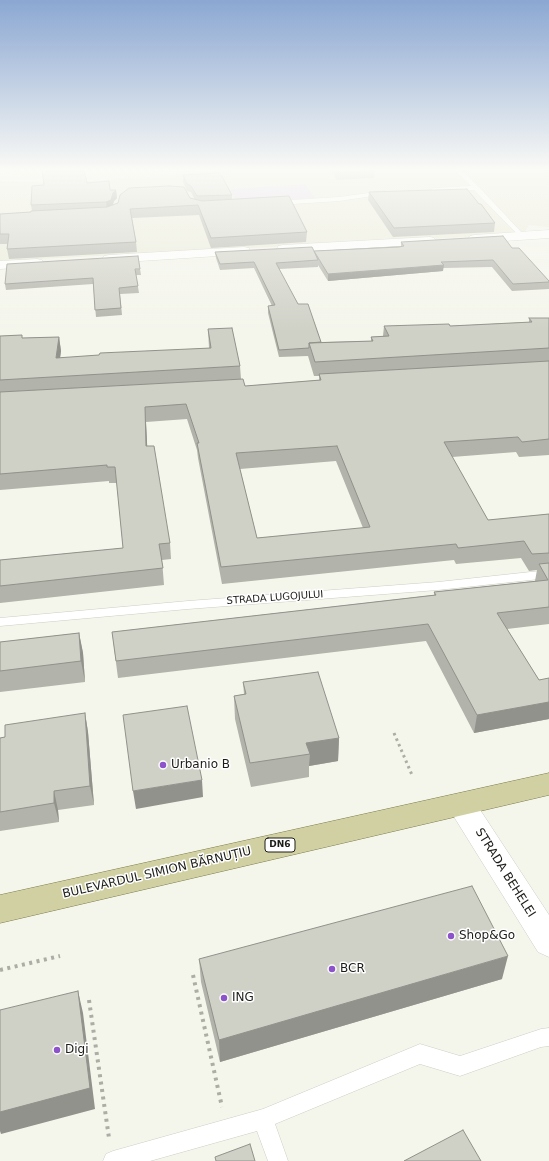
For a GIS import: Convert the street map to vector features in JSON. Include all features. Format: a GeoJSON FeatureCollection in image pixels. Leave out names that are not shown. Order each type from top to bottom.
{"type":"FeatureCollection","features":[{"type":"Feature","properties":{"kind":"main road","name":"BULEVARDUL SIMION BĂRNUȚIU"},"geometry":{"type":"LineString","coordinates":[[0,909],[549,784]]}},
{"type":"Feature","properties":{"kind":"street"},"geometry":{"type":"LineString","coordinates":[[459,239],[549,234]]}},
{"type":"Feature","properties":{"kind":"street"},"geometry":{"type":"LineString","coordinates":[[269,250],[443,240]]}},
{"type":"Feature","properties":{"kind":"street"},"geometry":{"type":"LineString","coordinates":[[95,260],[253,251]]}},
{"type":"Feature","properties":{"kind":"street"},"geometry":{"type":"LineString","coordinates":[[0,265],[47,262]]}},
{"type":"Feature","properties":{"kind":"street","name":"STRADA BEHELEI"},"geometry":{"type":"LineString","coordinates":[[461,804],[549,942]]}},
{"type":"Feature","properties":{"kind":"lane"},"geometry":{"type":"LineString","coordinates":[[511,224],[522,236]]}},
{"type":"Feature","properties":{"kind":"lane","name":"STRADA LUGOJULUI"},"geometry":{"type":"LineString","coordinates":[[0,622],[188,605],[438,586],[549,574]]}},
{"type":"Feature","properties":{"kind":"lane"},"geometry":{"type":"LineString","coordinates":[[111,1153],[262,1119],[420,1054],[460,1066],[541,1038],[549,1037]]}},
{"type":"Feature","properties":{"kind":"lane"},"geometry":{"type":"LineString","coordinates":[[262,1119],[278,1161]]}},
{"type":"Feature","properties":{"kind":"path"},"geometry":{"type":"LineString","coordinates":[[394,733],[412,775]]}},
{"type":"Feature","properties":{"kind":"path"},"geometry":{"type":"LineString","coordinates":[[0,970],[60,956]]}},
{"type":"Feature","properties":{"kind":"path"},"geometry":{"type":"LineString","coordinates":[[192,975],[227,1128]]}},
{"type":"Feature","properties":{"kind":"path"},"geometry":{"type":"LineString","coordinates":[[89,1000],[111,1153]]}},
{"type":"Feature","properties":{"kind":"shaded area"},"geometry":{"type":"Polygon","coordinates":[[[0,224],[549,224],[549,227],[529,225],[524,234],[0,261],[0,224]]]}},
{"type":"Feature","properties":{"kind":"building"},"geometry":{"type":"Polygon","coordinates":[[[0,224],[133,224],[136,242],[7,249],[9,234],[0,234],[0,224]]]}},
{"type":"Feature","properties":{"kind":"building"},"geometry":{"type":"Polygon","coordinates":[[[206,224],[303,224],[307,232],[211,238],[206,224]]]}},
{"type":"Feature","properties":{"kind":"building"},"geometry":{"type":"Polygon","coordinates":[[[391,224],[471,224],[394,228],[391,224]]]}},
{"type":"Feature","properties":{"kind":"building"},"geometry":{"type":"Polygon","coordinates":[[[503,236],[512,248],[519,248],[549,282],[513,284],[493,260],[441,262],[444,265],[328,274],[314,251],[399,247],[404,246],[401,242],[503,236]]]}},
{"type":"Feature","properties":{"kind":"building"},"geometry":{"type":"Polygon","coordinates":[[[312,247],[318,260],[276,263],[298,304],[308,304],[321,342],[309,343],[309,348],[279,350],[268,306],[275,305],[254,262],[220,264],[215,252],[312,247]]]}},
{"type":"Feature","properties":{"kind":"building"},"geometry":{"type":"Polygon","coordinates":[[[138,256],[140,269],[135,269],[138,286],[119,288],[121,308],[95,310],[93,278],[5,284],[7,264],[138,256]]]}},
{"type":"Feature","properties":{"kind":"building"},"geometry":{"type":"Polygon","coordinates":[[[529,318],[549,318],[549,348],[315,362],[309,343],[373,341],[371,337],[389,336],[384,326],[449,324],[450,326],[532,322],[529,318]]]}},
{"type":"Feature","properties":{"kind":"building"},"geometry":{"type":"Polygon","coordinates":[[[232,328],[240,366],[0,380],[0,336],[22,335],[22,338],[59,337],[56,358],[99,355],[100,353],[211,348],[208,329],[232,328]]]}},
{"type":"Feature","properties":{"kind":"building"},"geometry":{"type":"Polygon","coordinates":[[[549,361],[549,439],[522,442],[518,437],[444,442],[488,520],[549,514],[549,553],[532,554],[524,541],[458,548],[456,544],[221,567],[197,443],[199,443],[186,404],[145,407],[146,446],[154,446],[170,543],[159,544],[163,568],[0,586],[0,560],[123,548],[115,467],[107,467],[107,465],[0,474],[0,392],[243,379],[245,386],[321,380],[319,374],[549,361]],[[337,446],[236,453],[257,538],[370,527],[337,446]]]}},
{"type":"Feature","properties":{"kind":"building"},"geometry":{"type":"Polygon","coordinates":[[[549,563],[549,607],[497,613],[539,680],[549,678],[549,702],[477,715],[428,624],[116,661],[112,632],[436,595],[434,592],[548,580],[539,564],[549,563]]]}},
{"type":"Feature","properties":{"kind":"building"},"geometry":{"type":"Polygon","coordinates":[[[79,633],[81,661],[0,671],[0,642],[79,633]]]}},
{"type":"Feature","properties":{"kind":"building"},"geometry":{"type":"Polygon","coordinates":[[[318,672],[339,738],[306,743],[310,754],[250,763],[234,696],[246,694],[243,682],[318,672]]]}},
{"type":"Feature","properties":{"kind":"building","name":"Urbanio B"},"geometry":{"type":"Polygon","coordinates":[[[187,706],[202,780],[133,791],[123,715],[187,706]]]}},
{"type":"Feature","properties":{"kind":"building"},"geometry":{"type":"Polygon","coordinates":[[[85,713],[90,786],[54,791],[54,803],[0,812],[0,738],[5,737],[5,725],[85,713]]]}},
{"type":"Feature","properties":{"kind":"building"},"geometry":{"type":"Polygon","coordinates":[[[472,886],[508,956],[219,1040],[199,959],[472,886]]]}},
{"type":"Feature","properties":{"kind":"building"},"geometry":{"type":"Polygon","coordinates":[[[78,991],[90,1088],[0,1112],[0,1010],[78,991]]]}},
{"type":"Feature","properties":{"kind":"building"},"geometry":{"type":"Polygon","coordinates":[[[463,1130],[481,1161],[404,1161],[463,1130]]]}},
{"type":"Feature","properties":{"kind":"building"},"geometry":{"type":"Polygon","coordinates":[[[250,1144],[255,1161],[216,1161],[215,1157],[250,1144]]]}},
{"type":"Feature","properties":{"kind":"place","name":"Urbanio B"},"geometry":{"type":"Point","coordinates":[163,765]}},
{"type":"Feature","properties":{"kind":"place","name":"Shop&Go"},"geometry":{"type":"Point","coordinates":[451,936]}},
{"type":"Feature","properties":{"kind":"place","name":"BCR"},"geometry":{"type":"Point","coordinates":[332,969]}},
{"type":"Feature","properties":{"kind":"place","name":"ING"},"geometry":{"type":"Point","coordinates":[224,998]}},
{"type":"Feature","properties":{"kind":"place","name":"Digi"},"geometry":{"type":"Point","coordinates":[57,1050]}}]}
